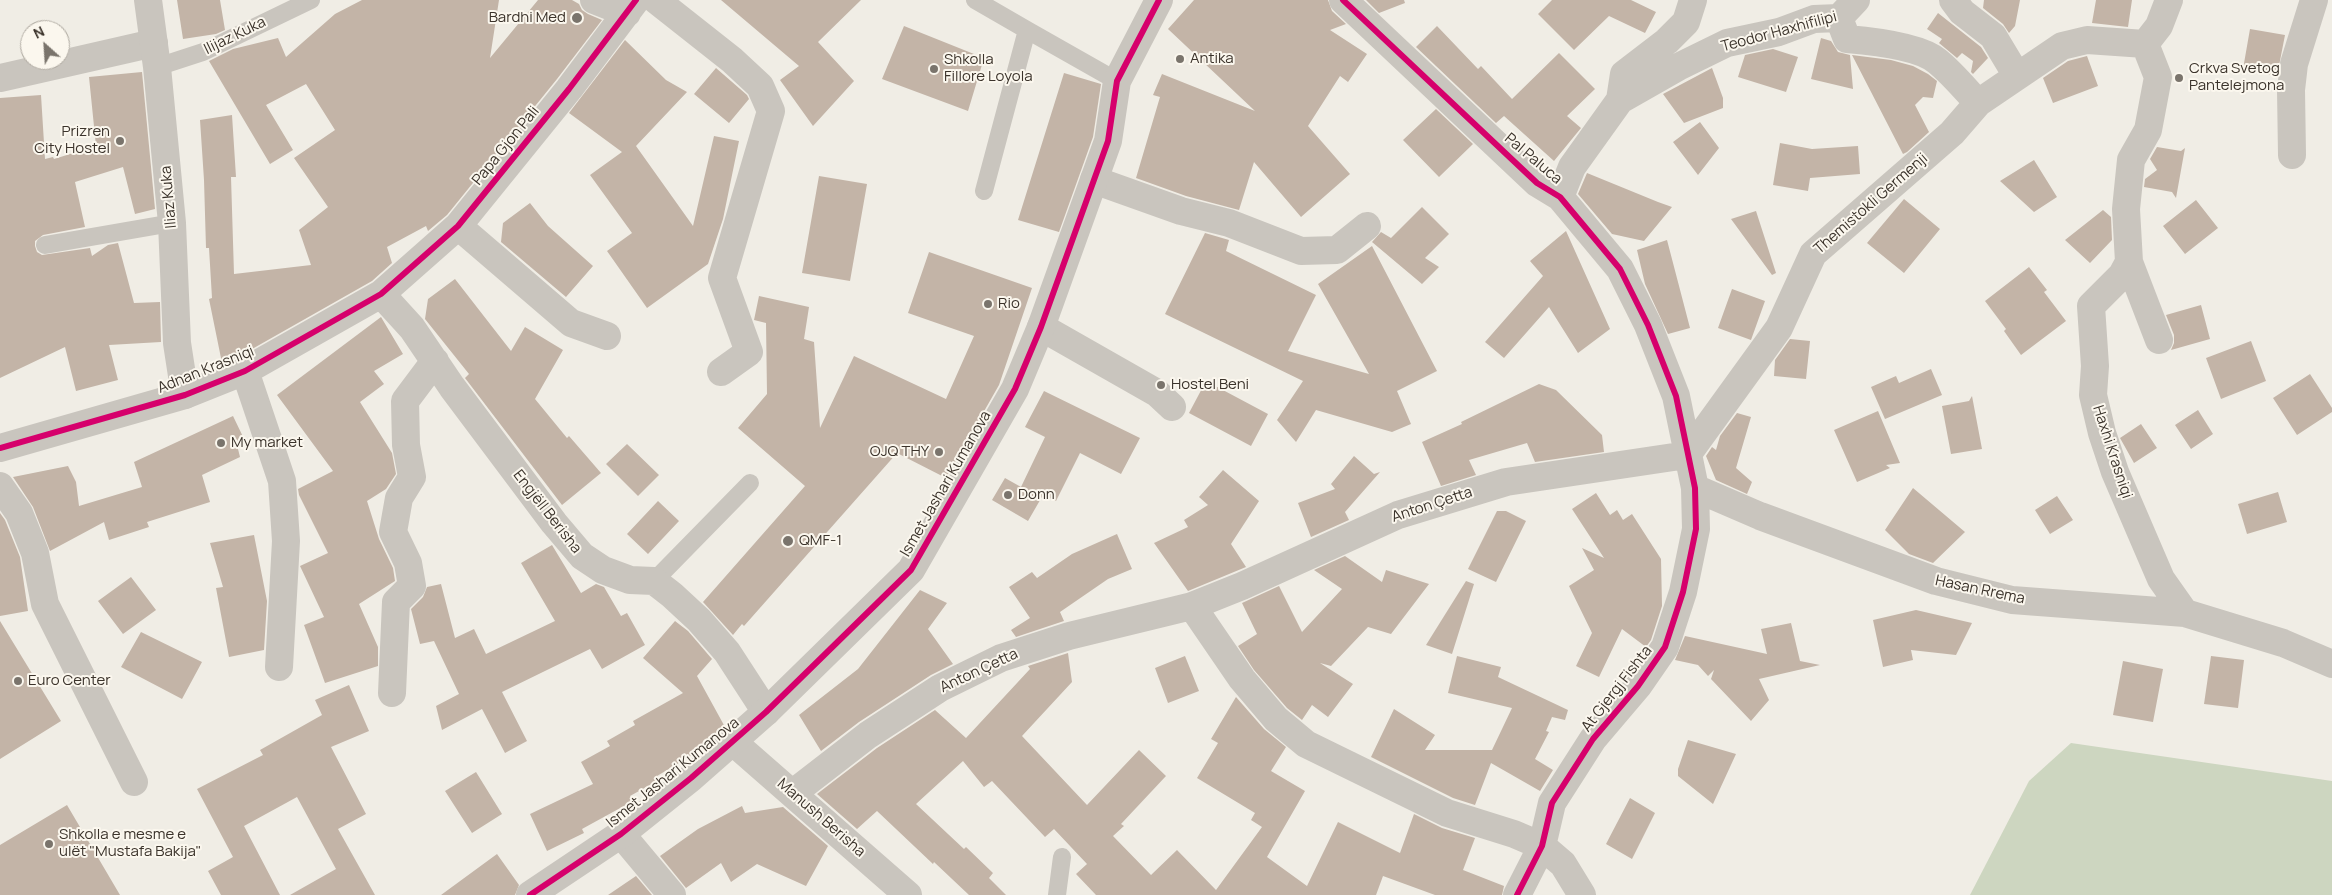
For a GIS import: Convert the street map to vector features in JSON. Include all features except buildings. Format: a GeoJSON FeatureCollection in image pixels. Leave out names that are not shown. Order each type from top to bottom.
{"type":"FeatureCollection","features":[{"type":"Feature","properties":{"kind":"street","name":"Iliaz Kuka"},"geometry":{"type":"LineString","coordinates":[[148,0],[172,224],[177,343],[185,395]]}},
{"type":"Feature","properties":{"kind":"street"},"geometry":{"type":"LineString","coordinates":[[594,0],[632,6]]}},
{"type":"Feature","properties":{"kind":"street"},"geometry":{"type":"LineString","coordinates":[[656,0],[732,60],[760,86],[771,111],[722,278],[749,352],[721,372]]}},
{"type":"Feature","properties":{"kind":"street","name":"Ismet Jashari Kumanova"},"geometry":{"type":"LineString","coordinates":[[530,895],[621,834],[691,778],[766,712],[911,570],[1015,389],[1041,327],[1108,141],[1117,81],[1159,0]]}},
{"type":"Feature","properties":{"kind":"street","name":"Pal Paluca"},"geometry":{"type":"LineString","coordinates":[[1343,0],[1537,183],[1560,198],[1620,270],[1648,325],[1676,396],[1687,454]]}},
{"type":"Feature","properties":{"kind":"street","name":"Teodor Haxhifilipi"},"geometry":{"type":"LineString","coordinates":[[1620,100],[1624,74],[1668,41],[1686,22],[1693,0]]}},
{"type":"Feature","properties":{"kind":"street"},"geometry":{"type":"LineString","coordinates":[[1954,0],[1962,12],[1994,36],[2017,76]]}},
{"type":"Feature","properties":{"kind":"street"},"geometry":{"type":"LineString","coordinates":[[2159,340],[2129,262],[2126,209],[2130,160],[2148,130],[2158,77],[2145,44],[2159,26],[2169,0]]}},
{"type":"Feature","properties":{"kind":"street"},"geometry":{"type":"LineString","coordinates":[[2292,155],[2291,90],[2294,64],[2314,0]]}},
{"type":"Feature","properties":{"kind":"street","name":"Papa Gjon Pali"},"geometry":{"type":"LineString","coordinates":[[381,294],[458,226],[569,89],[632,6]]}},
{"type":"Feature","properties":{"kind":"street"},"geometry":{"type":"LineString","coordinates":[[1850,7],[1847,39],[1874,41],[1909,49],[1936,60],[1978,103]]}},
{"type":"Feature","properties":{"kind":"street","name":"Teodor Haxhifilipi"},"geometry":{"type":"LineString","coordinates":[[1560,198],[1572,167],[1620,100],[1678,67],[1727,43],[1779,32],[1850,7]]}},
{"type":"Feature","properties":{"kind":"street","name":"Themistokli Germenji"},"geometry":{"type":"LineString","coordinates":[[1687,454],[1779,328],[1813,254],[1952,133],[1978,103],[2062,46],[2087,40],[2145,44]]}},
{"type":"Feature","properties":{"kind":"street"},"geometry":{"type":"LineString","coordinates":[[0,78],[155,55]]}},
{"type":"Feature","properties":{"kind":"street"},"geometry":{"type":"LineString","coordinates":[[1094,180],[1181,211],[1229,223],[1301,251],[1337,250],[1367,226]]}},
{"type":"Feature","properties":{"kind":"street"},"geometry":{"type":"LineString","coordinates":[[458,226],[571,323],[607,336]]}},
{"type":"Feature","properties":{"kind":"street","name":"Haxhi Krasniqi"},"geometry":{"type":"LineString","coordinates":[[2129,262],[2122,274],[2091,306],[2095,366],[2093,395],[2102,433],[2135,519],[2161,579],[2186,613]]}},
{"type":"Feature","properties":{"kind":"street","name":"Adnan Krasniqi"},"geometry":{"type":"LineString","coordinates":[[0,448],[185,395],[245,371],[381,294]]}},
{"type":"Feature","properties":{"kind":"street","name":"Engjëll Berisha"},"geometry":{"type":"LineString","coordinates":[[381,294],[412,328],[434,361],[554,523],[582,556],[602,570],[630,580],[654,581]]}},
{"type":"Feature","properties":{"kind":"street"},"geometry":{"type":"LineString","coordinates":[[1041,327],[1157,393],[1172,407]]}},
{"type":"Feature","properties":{"kind":"street"},"geometry":{"type":"LineString","coordinates":[[392,693],[396,602],[412,586],[408,563],[393,532],[399,498],[412,477],[406,445],[405,401],[434,361]]}},
{"type":"Feature","properties":{"kind":"street","name":"Adnan Krasniqi"},"geometry":{"type":"LineString","coordinates":[[245,371],[282,481],[286,541],[279,667]]}},
{"type":"Feature","properties":{"kind":"street","name":"At Gjergj Fishta"},"geometry":{"type":"LineString","coordinates":[[1516,895],[1542,846],[1552,803],[1593,739],[1638,686],[1665,646],[1683,592],[1696,529],[1695,488],[1687,454]]}},
{"type":"Feature","properties":{"kind":"street","name":"Anton Çetta"},"geometry":{"type":"LineString","coordinates":[[793,793],[868,735],[940,688],[1001,658],[1069,636],[1192,606],[1242,586],[1398,514],[1506,482],[1687,454]]}},
{"type":"Feature","properties":{"kind":"street"},"geometry":{"type":"LineString","coordinates":[[0,486],[19,513],[35,553],[45,604],[134,782]]}},
{"type":"Feature","properties":{"kind":"street","name":"Hasan Rrema"},"geometry":{"type":"LineString","coordinates":[[1695,488],[1760,516],[1936,581],[2012,600],[2186,613],[2283,643],[2332,664]]}},
{"type":"Feature","properties":{"kind":"street"},"geometry":{"type":"LineString","coordinates":[[654,581],[699,620],[728,652],[766,712]]}},
{"type":"Feature","properties":{"kind":"street"},"geometry":{"type":"LineString","coordinates":[[1192,606],[1242,679],[1276,719],[1306,744],[1447,813],[1514,834],[1542,846],[1563,864],[1582,895]]}},
{"type":"Feature","properties":{"kind":"street","name":"Manush Berisha"},"geometry":{"type":"LineString","coordinates":[[733,742],[908,895]]}},
{"type":"Feature","properties":{"kind":"street","name":"Ismet Jashari Kumanova"},"geometry":{"type":"LineString","coordinates":[[621,834],[672,895]]}},
{"type":"Feature","properties":{"kind":"lane","name":"Ilijaz Kuka"},"geometry":{"type":"LineString","coordinates":[[155,55],[203,52],[311,0]]}},
{"type":"Feature","properties":{"kind":"lane"},"geometry":{"type":"LineString","coordinates":[[976,0],[1117,81]]}},
{"type":"Feature","properties":{"kind":"lane"},"geometry":{"type":"LineString","coordinates":[[984,191],[1026,30]]}},
{"type":"Feature","properties":{"kind":"lane"},"geometry":{"type":"LineString","coordinates":[[45,245],[172,224]]}},
{"type":"Feature","properties":{"kind":"lane"},"geometry":{"type":"LineString","coordinates":[[654,581],[750,484]]}},
{"type":"Feature","properties":{"kind":"lane"},"geometry":{"type":"LineString","coordinates":[[1057,895],[1062,858]]}},
{"type":"Feature","properties":{"kind":"green space"},"geometry":{"type":"Polygon","coordinates":[[[2071,743],[2332,781],[2332,895],[1970,895],[2029,781],[2071,743]]]}},
{"type":"Feature","properties":{"kind":"cycle path"},"geometry":{"type":"LineString","coordinates":[[0,448],[185,395],[245,371],[381,294],[458,226],[569,89],[636,0]]}},
{"type":"Feature","properties":{"kind":"cycle path"},"geometry":{"type":"LineString","coordinates":[[530,895],[621,834],[691,778],[766,712],[911,570],[1015,389],[1041,327],[1108,141],[1117,81],[1159,0]]}},
{"type":"Feature","properties":{"kind":"cycle path"},"geometry":{"type":"LineString","coordinates":[[1343,0],[1537,183],[1560,197],[1620,269],[1648,325],[1676,396],[1695,488],[1696,529],[1683,592],[1665,647],[1638,686],[1593,739],[1552,803],[1542,846],[1517,895]]}},
{"type":"Feature","properties":{"kind":"place","name":"Bardhi Med"},"geometry":{"type":"Point","coordinates":[577,18]}},
{"type":"Feature","properties":{"kind":"place","name":"Antika"},"geometry":{"type":"Point","coordinates":[1180,59]}},
{"type":"Feature","properties":{"kind":"place","name":"Shkolla Fillore Loyola"},"geometry":{"type":"Point","coordinates":[934,69]}},
{"type":"Feature","properties":{"kind":"place","name":"Crkva Svetog Pantelejmona"},"geometry":{"type":"Point","coordinates":[2179,78]}},
{"type":"Feature","properties":{"kind":"place","name":"Prizren City Hostel"},"geometry":{"type":"Point","coordinates":[120,141]}},
{"type":"Feature","properties":{"kind":"place","name":"Rio"},"geometry":{"type":"Point","coordinates":[988,304]}},
{"type":"Feature","properties":{"kind":"place","name":"Hostel Beni"},"geometry":{"type":"Point","coordinates":[1161,385]}},
{"type":"Feature","properties":{"kind":"place","name":"My market"},"geometry":{"type":"Point","coordinates":[221,443]}},
{"type":"Feature","properties":{"kind":"place","name":"OJQ THY"},"geometry":{"type":"Point","coordinates":[939,452]}},
{"type":"Feature","properties":{"kind":"place","name":"Donn"},"geometry":{"type":"Point","coordinates":[1008,495]}},
{"type":"Feature","properties":{"kind":"place","name":"QMF-1"},"geometry":{"type":"Point","coordinates":[788,541]}},
{"type":"Feature","properties":{"kind":"place","name":"Euro Center"},"geometry":{"type":"Point","coordinates":[18,681]}},
{"type":"Feature","properties":{"kind":"place","name":"Shkolla e mesme e ulët \"Mustafa Bakija\""},"geometry":{"type":"Point","coordinates":[49,844]}}]}
